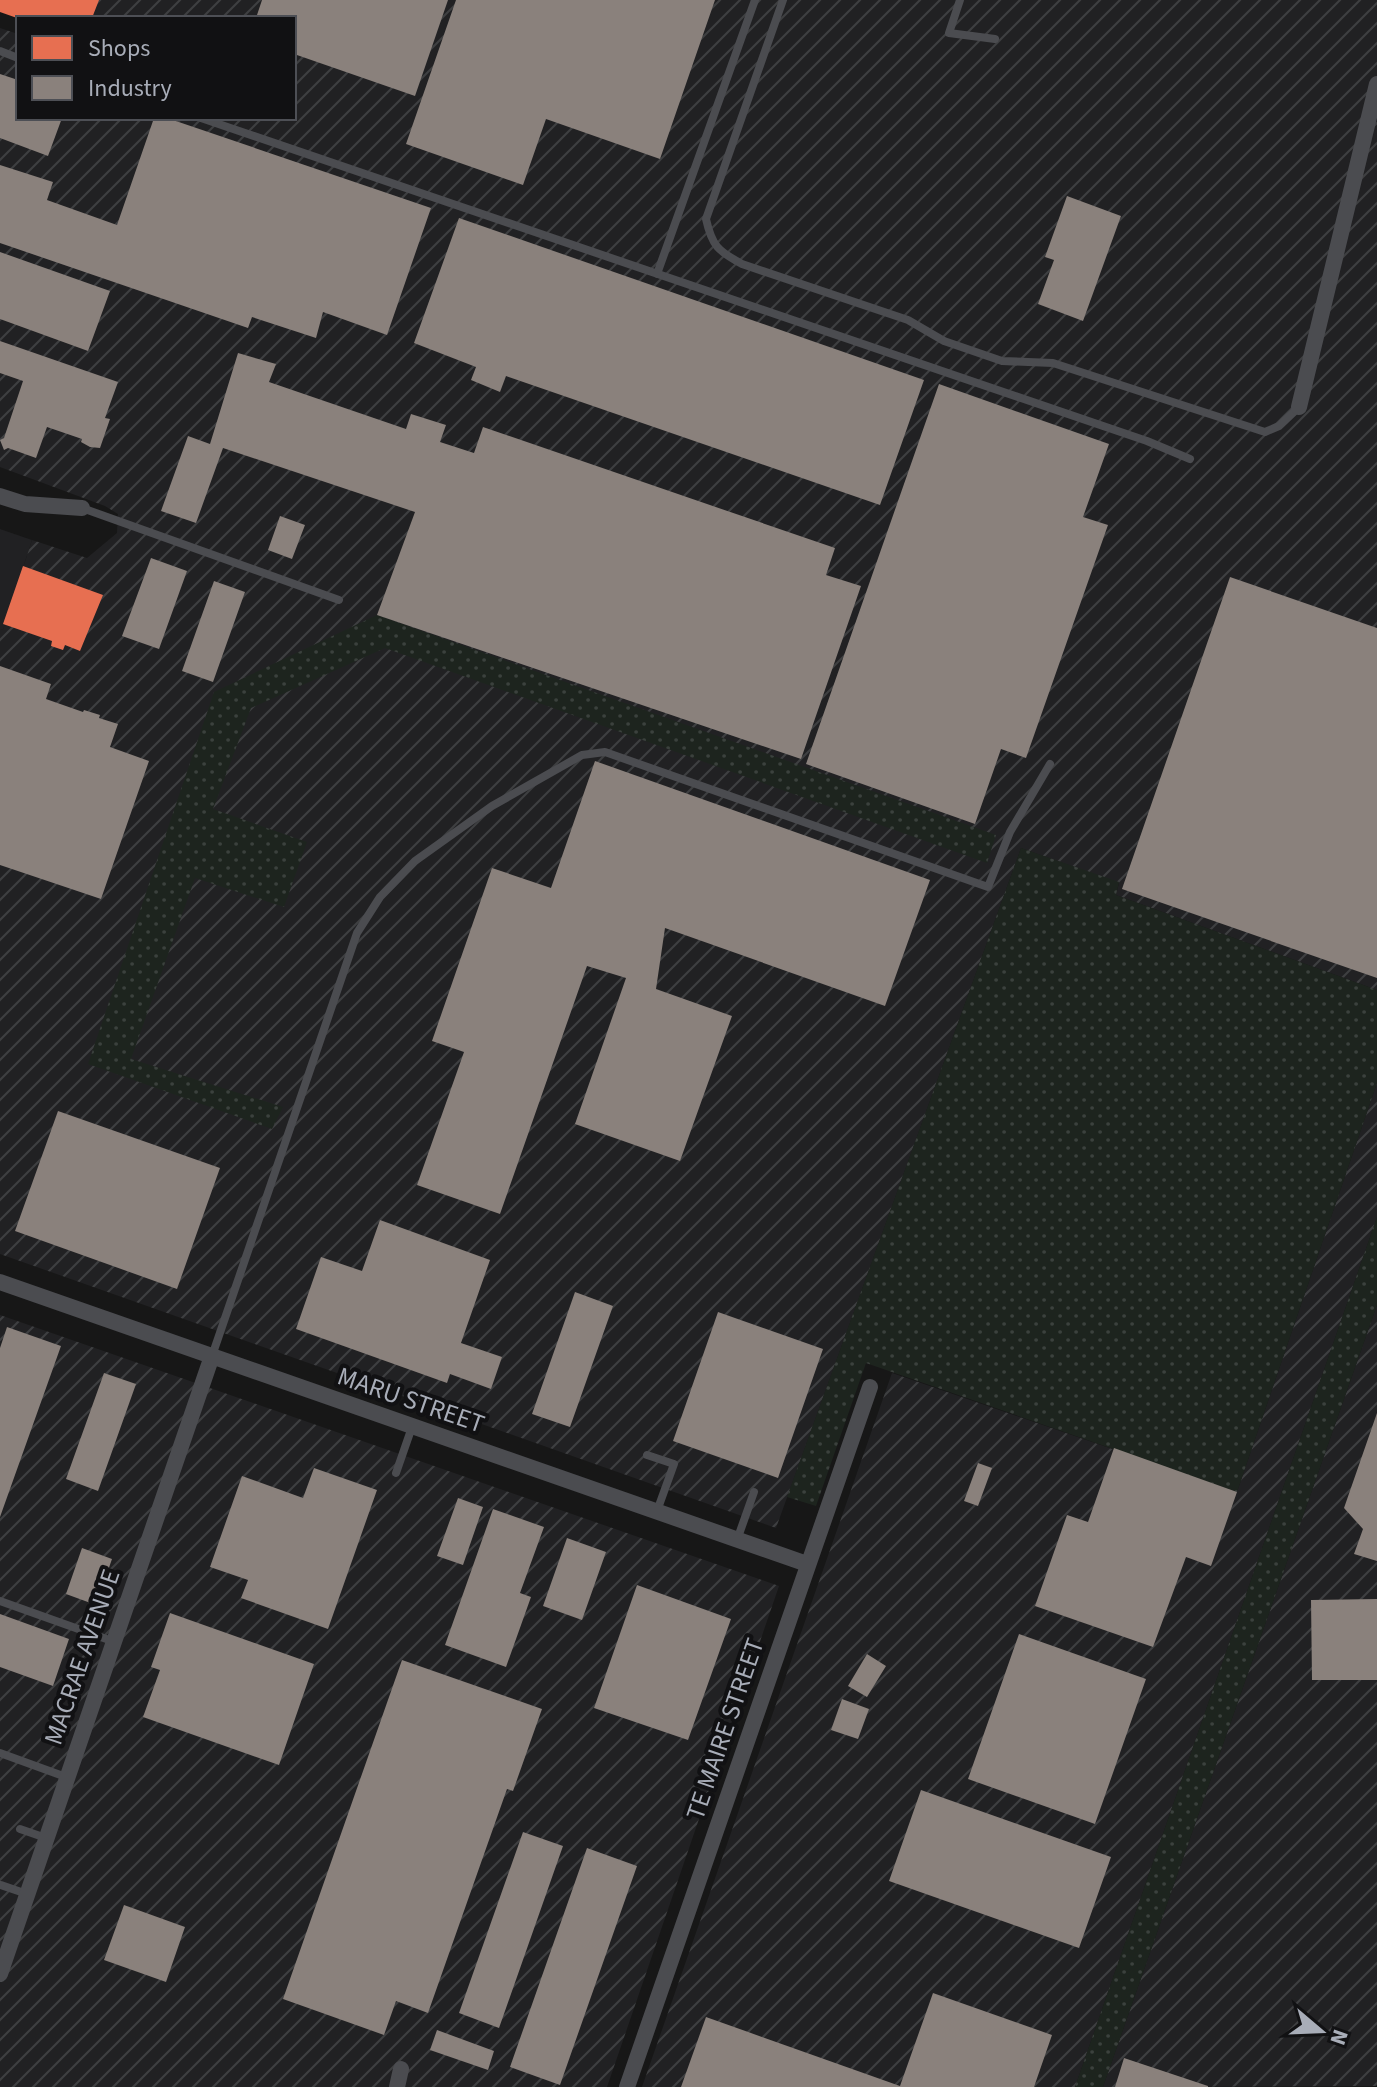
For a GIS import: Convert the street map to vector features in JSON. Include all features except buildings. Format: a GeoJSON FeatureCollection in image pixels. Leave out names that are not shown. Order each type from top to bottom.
{"type":"FeatureCollection","features":[{"type":"Feature","properties":{"kind":"street"},"geometry":{"type":"LineString","coordinates":[[1299,407],[1377,84]]}},
{"type":"Feature","properties":{"kind":"street"},"geometry":{"type":"LineString","coordinates":[[0,496],[25,504],[82,508]]}},
{"type":"Feature","properties":{"kind":"street","name":"MARU STREET"},"geometry":{"type":"LineString","coordinates":[[0,1282],[807,1564]]}},
{"type":"Feature","properties":{"kind":"street","name":"MACRAE AVENUE"},"geometry":{"type":"LineString","coordinates":[[0,1974],[2,1955],[27,1894],[212,1356]]}},
{"type":"Feature","properties":{"kind":"street","name":"TE MAIRE STREET"},"geometry":{"type":"LineString","coordinates":[[627,2087],[870,1387]]}},
{"type":"Feature","properties":{"kind":"street"},"geometry":{"type":"LineString","coordinates":[[397,2087],[401,2069]]}},
{"type":"Feature","properties":{"kind":"lane"},"geometry":{"type":"LineString","coordinates":[[657,274],[755,0]]}},
{"type":"Feature","properties":{"kind":"lane"},"geometry":{"type":"LineString","coordinates":[[783,0],[706,219],[710,241],[723,254],[742,264],[908,320],[944,341],[1002,361],[1053,363],[1265,432],[1279,426],[1299,407]]}},
{"type":"Feature","properties":{"kind":"lane"},"geometry":{"type":"LineString","coordinates":[[960,0],[949,33],[995,39]]}},
{"type":"Feature","properties":{"kind":"lane"},"geometry":{"type":"LineString","coordinates":[[207,120],[1147,441],[1190,459]]}},
{"type":"Feature","properties":{"kind":"lane"},"geometry":{"type":"LineString","coordinates":[[82,508],[339,600]]}},
{"type":"Feature","properties":{"kind":"lane"},"geometry":{"type":"LineString","coordinates":[[212,1356],[357,933],[380,897],[403,872],[479,815],[582,755],[605,752],[988,887],[1010,832],[1050,764]]}},
{"type":"Feature","properties":{"kind":"lane"},"geometry":{"type":"LineString","coordinates":[[396,1473],[412,1427]]}},
{"type":"Feature","properties":{"kind":"lane"},"geometry":{"type":"LineString","coordinates":[[647,1455],[674,1464],[657,1511]]}},
{"type":"Feature","properties":{"kind":"lane"},"geometry":{"type":"LineString","coordinates":[[737,1540],[754,1492]]}},
{"type":"Feature","properties":{"kind":"lane"},"geometry":{"type":"LineString","coordinates":[[0,1601],[112,1641]]}},
{"type":"Feature","properties":{"kind":"lane"},"geometry":{"type":"LineString","coordinates":[[0,1753],[66,1777]]}},
{"type":"Feature","properties":{"kind":"lane"},"geometry":{"type":"LineString","coordinates":[[20,1829],[46,1838]]}},
{"type":"Feature","properties":{"kind":"lane"},"geometry":{"type":"LineString","coordinates":[[1,1885],[27,1894]]}},
{"type":"Feature","properties":{"kind":"shaded area"},"geometry":{"type":"Polygon","coordinates":[[[98,0],[1377,0],[1377,990],[1116,895],[1119,883],[1021,848],[776,1528],[0,1254],[0,629],[3,630],[32,540],[87,558],[117,533],[118,514],[105,506],[0,467],[0,28],[16,33],[16,120],[296,120],[296,16],[93,16],[98,0]]]}},
{"type":"Feature","properties":{"kind":"shaded area"},"geometry":{"type":"Polygon","coordinates":[[[0,529],[32,540],[3,630],[0,629],[0,529]]]}},
{"type":"Feature","properties":{"kind":"shaded area"},"geometry":{"type":"Polygon","coordinates":[[[377,615],[996,835],[987,863],[385,648],[251,708],[213,809],[307,842],[284,907],[195,878],[131,1059],[283,1107],[272,1129],[88,1064],[214,692],[377,615]]]}},
{"type":"Feature","properties":{"kind":"shaded area"},"geometry":{"type":"Polygon","coordinates":[[[1021,848],[1119,882],[1116,895],[1377,990],[1377,1083],[1237,1492],[866,1363],[816,1506],[787,1497],[1021,848]]]}},
{"type":"Feature","properties":{"kind":"shaded area"},"geometry":{"type":"Polygon","coordinates":[[[1377,1083],[1377,1217],[1075,2087],[642,2087],[892,1373],[1237,1492],[1377,1083]]]}},
{"type":"Feature","properties":{"kind":"shaded area"},"geometry":{"type":"Polygon","coordinates":[[[1377,1217],[1377,1305],[1103,2087],[1075,2087],[1377,1217]]]}},
{"type":"Feature","properties":{"kind":"shaded area"},"geometry":{"type":"Polygon","coordinates":[[[1377,1305],[1377,2086],[1103,2087],[1377,1305]]]}},
{"type":"Feature","properties":{"kind":"shaded area"},"geometry":{"type":"Polygon","coordinates":[[[0,1315],[779,1586],[607,2087],[0,2087],[0,1315]]]}}]}
